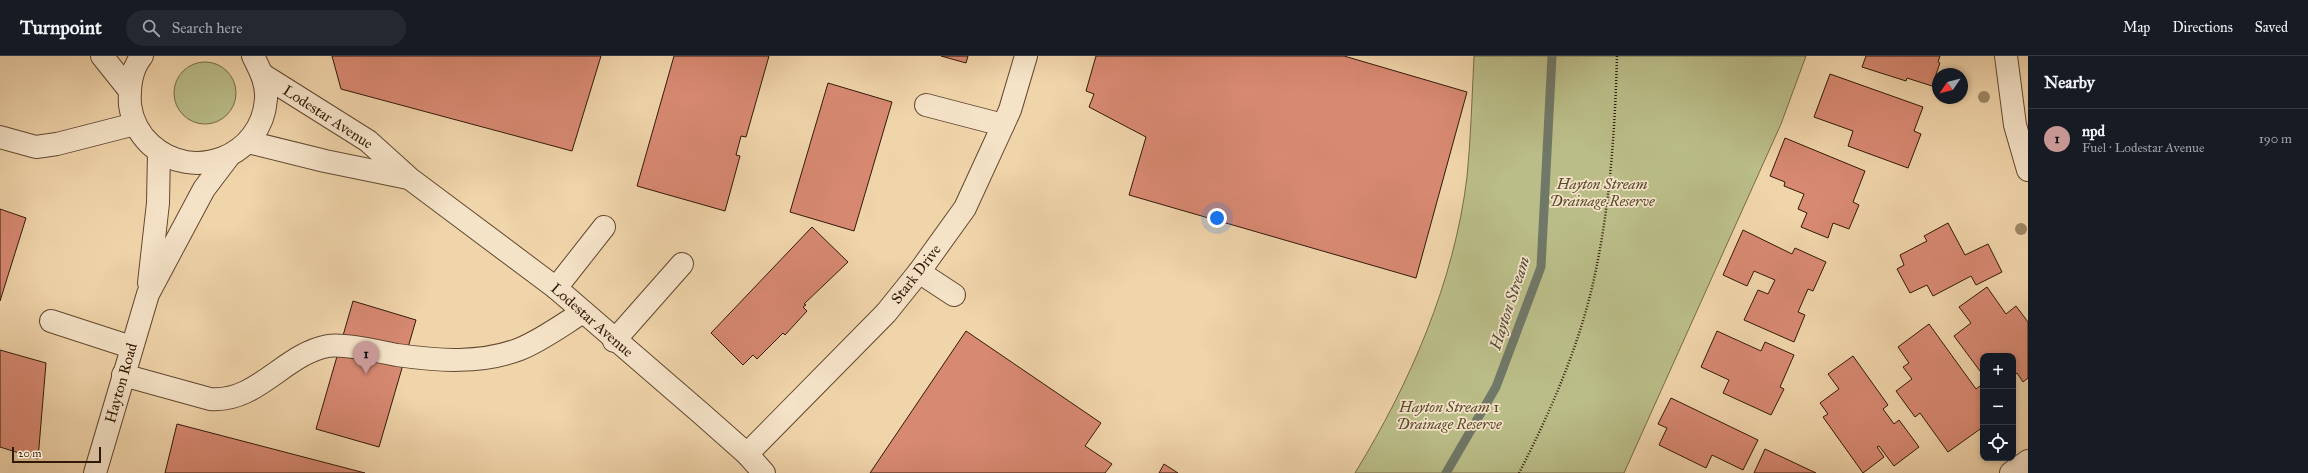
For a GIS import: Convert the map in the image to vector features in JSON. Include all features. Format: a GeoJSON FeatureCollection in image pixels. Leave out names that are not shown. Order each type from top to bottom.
{"type":"FeatureCollection","features":[{"type":"Feature","properties":{"kind":"street"},"geometry":{"type":"LineString","coordinates":[[102,56],[130,91]]}},
{"type":"Feature","properties":{"kind":"street"},"geometry":{"type":"LineString","coordinates":[[142,56],[132,76],[130,91],[131,108],[135,124],[145,139],[159,152],[175,160],[193,164],[212,163],[229,156],[248,142],[261,122],[266,99],[263,75],[252,56]]}},
{"type":"Feature","properties":{"kind":"street","name":"Stark Drive"},"geometry":{"type":"LineString","coordinates":[[747,454],[886,313],[919,272],[965,208],[1010,110],[1026,56]]}},
{"type":"Feature","properties":{"kind":"street"},"geometry":{"type":"LineString","coordinates":[[2006,56],[2015,125],[2028,170]]}},
{"type":"Feature","properties":{"kind":"street","name":"Lodestar Avenue"},"geometry":{"type":"LineString","coordinates":[[263,75],[368,141],[409,178],[556,288],[614,340],[747,454],[764,473]]}},
{"type":"Feature","properties":{"kind":"street"},"geometry":{"type":"LineString","coordinates":[[926,105],[1003,125]]}},
{"type":"Feature","properties":{"kind":"street"},"geometry":{"type":"LineString","coordinates":[[0,137],[36,147],[57,144],[135,124]]}},
{"type":"Feature","properties":{"kind":"street","name":"Lodestar Avenue"},"geometry":{"type":"LineString","coordinates":[[248,142],[324,161],[409,178]]}},
{"type":"Feature","properties":{"kind":"street","name":"Hayton Road"},"geometry":{"type":"LineString","coordinates":[[148,294],[158,203],[159,152]]}},
{"type":"Feature","properties":{"kind":"street","name":"Hayton Road"},"geometry":{"type":"LineString","coordinates":[[95,473],[131,347],[148,294],[204,190],[229,156]]}},
{"type":"Feature","properties":{"kind":"street"},"geometry":{"type":"LineString","coordinates":[[556,288],[604,227]]}},
{"type":"Feature","properties":{"kind":"street"},"geometry":{"type":"LineString","coordinates":[[614,340],[682,264]]}},
{"type":"Feature","properties":{"kind":"street"},"geometry":{"type":"LineString","coordinates":[[919,272],[954,296]]}},
{"type":"Feature","properties":{"kind":"street"},"geometry":{"type":"LineString","coordinates":[[123,375],[210,399],[224,400],[239,396],[254,388],[304,354],[330,345],[431,359],[475,359],[498,356],[520,348],[582,312]]}},
{"type":"Feature","properties":{"kind":"street"},"geometry":{"type":"LineString","coordinates":[[51,321],[131,347]]}},
{"type":"Feature","properties":{"kind":"street"},"geometry":{"type":"LineString","coordinates":[[2011,473],[2028,461]]}},
{"type":"Feature","properties":{"kind":"path"},"geometry":{"type":"LineString","coordinates":[[1519,473],[1558,391],[1578,334],[1594,280],[1602,240],[1613,148],[1617,56]]}},
{"type":"Feature","properties":{"kind":"green space","name":"Hayton Stream Drainage Reserve"},"geometry":{"type":"Polygon","coordinates":[[[1474,56],[1806,56],[1781,124],[1624,473],[1355,473],[1394,404],[1411,368],[1427,331],[1452,255],[1461,216],[1467,177],[1474,56]]]}},
{"type":"Feature","properties":{"kind":"green space"},"geometry":{"type":"Polygon","coordinates":[[[199,62],[211,62],[227,71],[234,81],[236,93],[234,105],[227,115],[211,124],[199,124],[188,119],[179,110],[174,99],[174,87],[179,76],[188,67],[199,62]]]}},
{"type":"Feature","properties":{"kind":"building"},"geometry":{"type":"Polygon","coordinates":[[[332,56],[601,56],[572,151],[341,89],[332,56]]]}},
{"type":"Feature","properties":{"kind":"building"},"geometry":{"type":"Polygon","coordinates":[[[674,56],[769,56],[746,137],[741,136],[736,155],[740,156],[725,211],[637,186],[674,56]]]}},
{"type":"Feature","properties":{"kind":"building"},"geometry":{"type":"Polygon","coordinates":[[[941,56],[968,56],[966,63],[941,56]]]}},
{"type":"Feature","properties":{"kind":"building"},"geometry":{"type":"Polygon","coordinates":[[[1096,56],[1344,56],[1467,92],[1416,278],[1129,195],[1146,137],[1089,107],[1094,94],[1086,91],[1096,56]]]}},
{"type":"Feature","properties":{"kind":"building"},"geometry":{"type":"Polygon","coordinates":[[[1866,56],[1940,56],[1938,68],[1932,68],[1932,86],[1907,78],[1906,81],[1862,67],[1866,56]]]}},
{"type":"Feature","properties":{"kind":"building"},"geometry":{"type":"Polygon","coordinates":[[[1830,74],[1923,107],[1914,131],[1921,134],[1908,168],[1848,146],[1853,131],[1814,117],[1830,74]]]}},
{"type":"Feature","properties":{"kind":"building"},"geometry":{"type":"Polygon","coordinates":[[[828,83],[892,102],[854,231],[790,212],[828,83]]]}},
{"type":"Feature","properties":{"kind":"building"},"geometry":{"type":"Polygon","coordinates":[[[1785,138],[1865,171],[1853,202],[1859,205],[1849,229],[1833,223],[1828,238],[1801,227],[1807,213],[1798,209],[1804,194],[1784,186],[1785,182],[1770,176],[1785,138]]]}},
{"type":"Feature","properties":{"kind":"building"},"geometry":{"type":"Polygon","coordinates":[[[0,209],[26,218],[0,301],[0,209]]]}},
{"type":"Feature","properties":{"kind":"building"},"geometry":{"type":"Polygon","coordinates":[[[1948,223],[1965,255],[1988,244],[2002,272],[1976,285],[1971,276],[1933,296],[1927,285],[1910,293],[1897,269],[1904,265],[1900,255],[1927,241],[1924,236],[1948,223]]]}},
{"type":"Feature","properties":{"kind":"building"},"geometry":{"type":"Polygon","coordinates":[[[812,227],[848,262],[804,304],[806,305],[803,307],[807,311],[785,335],[783,333],[757,359],[753,355],[743,365],[711,333],[812,227]]]}},
{"type":"Feature","properties":{"kind":"building"},"geometry":{"type":"Polygon","coordinates":[[[1743,230],[1792,254],[1795,248],[1826,262],[1813,291],[1808,289],[1798,312],[1805,315],[1794,342],[1744,320],[1758,290],[1768,294],[1775,280],[1754,271],[1747,286],[1723,275],[1743,230]]]}},
{"type":"Feature","properties":{"kind":"building"},"geometry":{"type":"Polygon","coordinates":[[[1987,287],[2006,314],[2016,306],[2028,322],[2028,378],[2023,382],[2017,373],[2016,374],[2016,353],[1980,353],[1980,371],[1954,336],[1971,323],[1959,307],[1987,287]]]}},
{"type":"Feature","properties":{"kind":"building"},"geometry":{"type":"Polygon","coordinates":[[[353,301],[416,320],[379,447],[316,429],[353,301]]]}},
{"type":"Feature","properties":{"kind":"building"},"geometry":{"type":"Polygon","coordinates":[[[1929,324],[1976,389],[1980,386],[1980,429],[1948,452],[1920,413],[1915,417],[1896,391],[1912,379],[1903,367],[1909,363],[1898,347],[1929,324]]]}},
{"type":"Feature","properties":{"kind":"building"},"geometry":{"type":"Polygon","coordinates":[[[966,331],[1101,423],[1085,446],[1112,464],[1105,473],[870,473],[966,331]]]}},
{"type":"Feature","properties":{"kind":"building"},"geometry":{"type":"Polygon","coordinates":[[[1717,331],[1761,351],[1765,342],[1794,355],[1780,387],[1784,389],[1771,415],[1723,393],[1729,380],[1701,367],[1717,331]]]}},
{"type":"Feature","properties":{"kind":"building"},"geometry":{"type":"Polygon","coordinates":[[[0,350],[46,363],[38,459],[0,447],[0,350]]]}},
{"type":"Feature","properties":{"kind":"building"},"geometry":{"type":"Polygon","coordinates":[[[1853,356],[1888,405],[1883,409],[1894,424],[1899,420],[1919,447],[1894,466],[1879,446],[1877,447],[1884,457],[1863,473],[1823,417],[1828,414],[1820,403],[1839,389],[1828,374],[1853,356]]]}},
{"type":"Feature","properties":{"kind":"building"},"geometry":{"type":"Polygon","coordinates":[[[1671,398],[1758,440],[1743,470],[1712,455],[1706,468],[1659,445],[1667,428],[1658,424],[1671,398]]]}},
{"type":"Feature","properties":{"kind":"building"},"geometry":{"type":"Polygon","coordinates":[[[177,424],[365,473],[165,473],[177,424]]]}},
{"type":"Feature","properties":{"kind":"building"},"geometry":{"type":"Polygon","coordinates":[[[1765,449],[1816,473],[1754,473],[1765,449]]]}},
{"type":"Feature","properties":{"kind":"building"},"geometry":{"type":"Polygon","coordinates":[[[1164,464],[1178,473],[1159,473],[1164,464]]]}},
{"type":"Feature","properties":{"kind":"waterway","name":"Hayton Stream"},"geometry":{"type":"LineString","coordinates":[[1446,473],[1496,387],[1541,267],[1552,56]]}},
{"type":"Feature","properties":{"kind":"place","name":"npd"},"geometry":{"type":"Point","coordinates":[366,374]}},
{"type":"Feature","properties":{"kind":"park label","name":"Hayton Stream 1 Drainage Reserve"},"geometry":{"type":"Point","coordinates":[1449,416]}}]}
